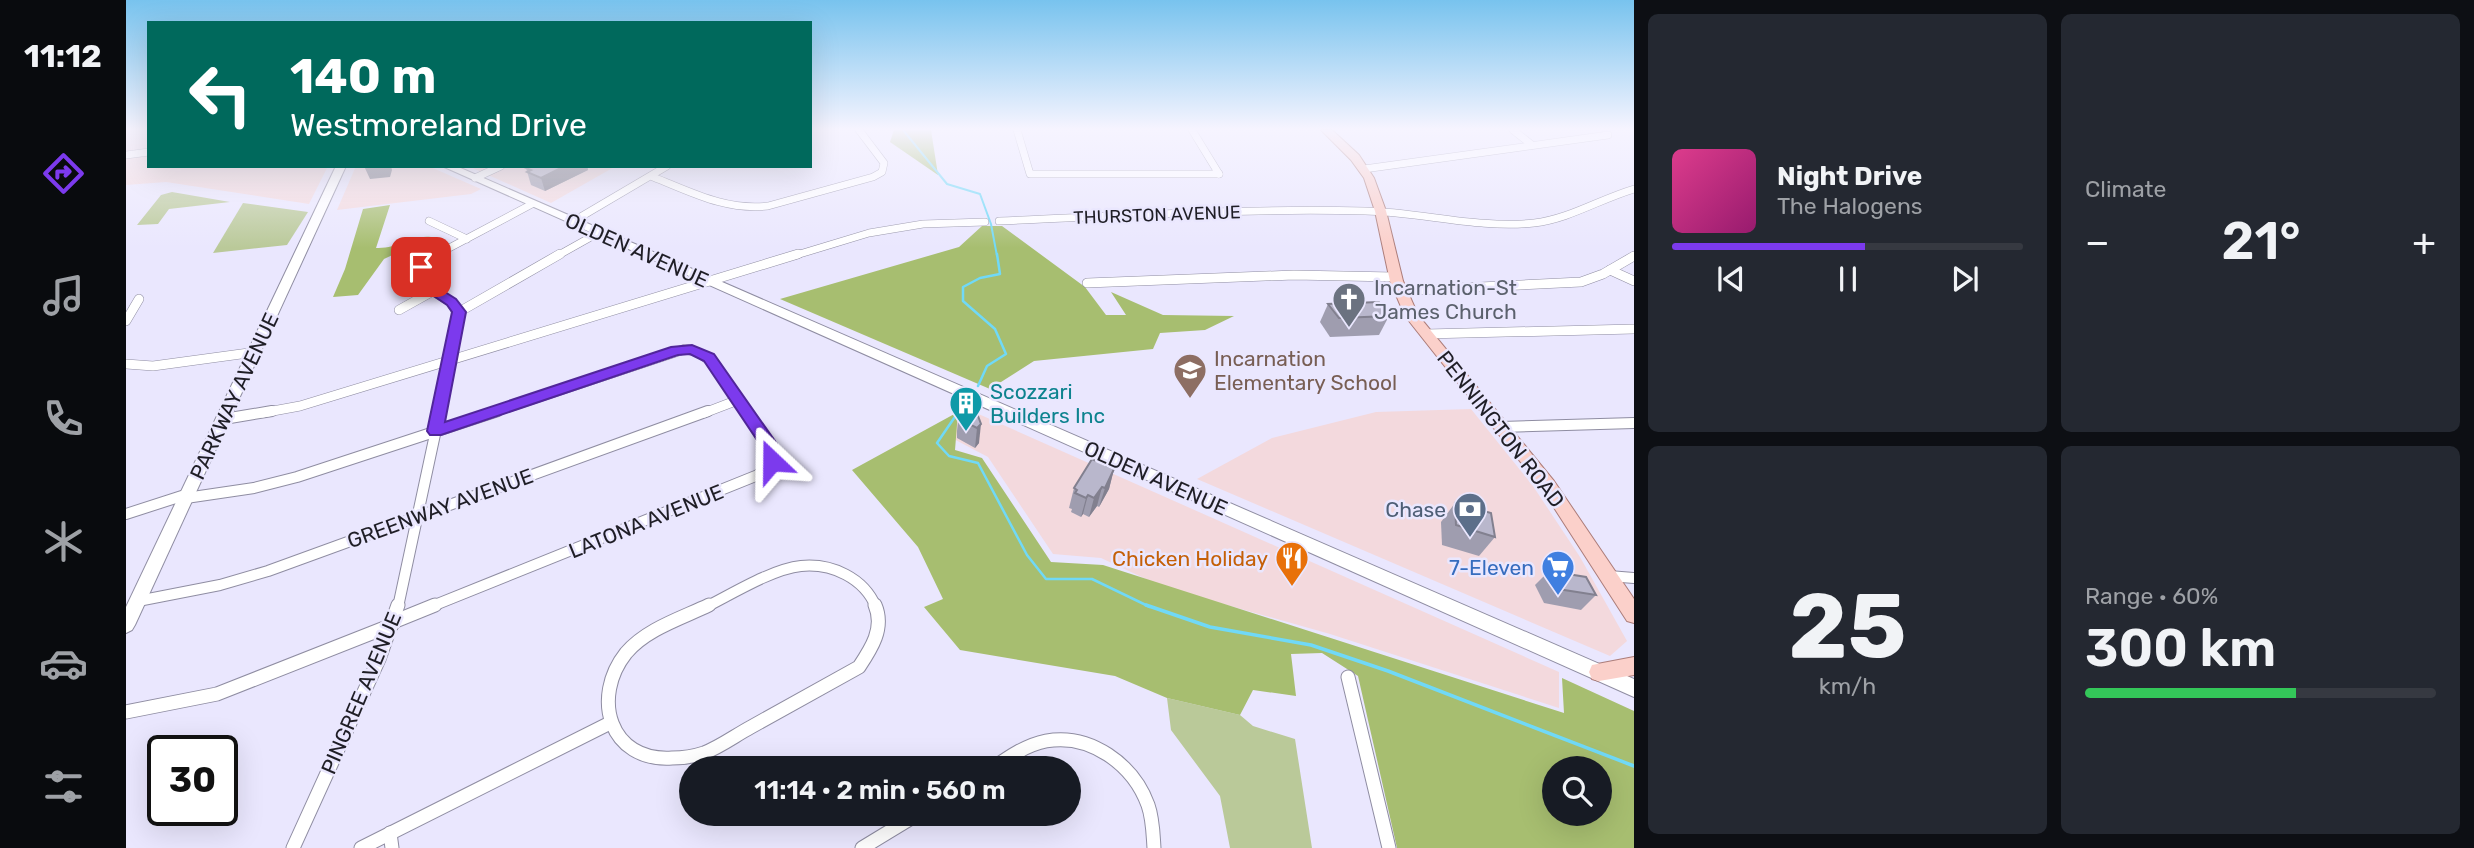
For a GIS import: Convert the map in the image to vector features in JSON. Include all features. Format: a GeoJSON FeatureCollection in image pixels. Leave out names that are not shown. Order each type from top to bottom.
{"type":"FeatureCollection","features":[{"type":"Feature","properties":{"kind":"main road","name":"PARKWAY AVENUE"},"geometry":{"type":"LineString","coordinates":[[126,625],[135,599],[256,352],[339,170]]}},
{"type":"Feature","properties":{"kind":"main road","name":"OLDEN AVENUE"},"geometry":{"type":"LineString","coordinates":[[455,170],[1634,688]]}},
{"type":"Feature","properties":{"kind":"main road","name":"PENNINGTON ROAD"},"geometry":{"type":"LineString","coordinates":[[1364,170],[1373,189],[1396,284],[1426,334],[1548,485],[1634,615]]}},
{"type":"Feature","properties":{"kind":"main road"},"geometry":{"type":"LineString","coordinates":[[1599,672],[1634,666]]}},
{"type":"Feature","properties":{"kind":"street"},"geometry":{"type":"LineString","coordinates":[[475,178],[493,170]]}},
{"type":"Feature","properties":{"kind":"street"},"geometry":{"type":"LineString","coordinates":[[572,222],[662,170]]}},
{"type":"Feature","properties":{"kind":"street"},"geometry":{"type":"LineString","coordinates":[[653,177],[732,207],[768,206],[873,177],[883,170]]}},
{"type":"Feature","properties":{"kind":"street"},"geometry":{"type":"LineString","coordinates":[[1029,170],[1030,174],[1219,174],[1216,170]]}},
{"type":"Feature","properties":{"kind":"street","name":"THURSTON AVENUE"},"geometry":{"type":"LineString","coordinates":[[999,221],[1315,211],[1480,224],[1535,223],[1574,215],[1606,197],[1634,189]]}},
{"type":"Feature","properties":{"kind":"street"},"geometry":{"type":"LineString","coordinates":[[533,204],[433,257],[421,267],[419,282],[452,302],[459,312],[598,233]]}},
{"type":"Feature","properties":{"kind":"street"},"geometry":{"type":"LineString","coordinates":[[429,221],[467,239]]}},
{"type":"Feature","properties":{"kind":"street"},"geometry":{"type":"LineString","coordinates":[[224,419],[300,406],[869,233],[913,225],[985,222]]}},
{"type":"Feature","properties":{"kind":"street"},"geometry":{"type":"LineString","coordinates":[[1087,283],[1294,275],[1396,284],[1568,284],[1594,279],[1634,256]]}},
{"type":"Feature","properties":{"kind":"street"},"geometry":{"type":"LineString","coordinates":[[1610,270],[1634,282]]}},
{"type":"Feature","properties":{"kind":"street"},"geometry":{"type":"LineString","coordinates":[[399,310],[433,291]]}},
{"type":"Feature","properties":{"kind":"street"},"geometry":{"type":"LineString","coordinates":[[126,321],[139,299]]}},
{"type":"Feature","properties":{"kind":"street","name":"PINGREE AVENUE"},"geometry":{"type":"LineString","coordinates":[[293,848],[393,623],[418,517],[459,312]]}},
{"type":"Feature","properties":{"kind":"street"},"geometry":{"type":"LineString","coordinates":[[1426,334],[1634,329]]}},
{"type":"Feature","properties":{"kind":"street","name":"LATONA AVENUE"},"geometry":{"type":"LineString","coordinates":[[126,712],[217,694],[761,474],[772,461],[771,449],[709,357],[692,349],[677,350],[435,431]]}},
{"type":"Feature","properties":{"kind":"street"},"geometry":{"type":"LineString","coordinates":[[126,364],[153,366],[256,352]]}},
{"type":"Feature","properties":{"kind":"street","name":"GREENWAY AVENUE"},"geometry":{"type":"LineString","coordinates":[[135,599],[247,578],[738,400]]}},
{"type":"Feature","properties":{"kind":"street"},"geometry":{"type":"LineString","coordinates":[[1501,427],[1634,423]]}},
{"type":"Feature","properties":{"kind":"street"},"geometry":{"type":"LineString","coordinates":[[126,514],[187,496],[279,482],[435,431]]}},
{"type":"Feature","properties":{"kind":"street"},"geometry":{"type":"LineString","coordinates":[[814,565],[840,570],[862,583],[876,604],[879,617],[876,643],[859,667],[704,753],[671,760],[642,755],[618,737],[610,723],[606,703],[609,682],[623,655],[634,644],[653,631],[785,570],[814,565]]}},
{"type":"Feature","properties":{"kind":"street"},"geometry":{"type":"LineString","coordinates":[[1609,576],[1634,578]]}},
{"type":"Feature","properties":{"kind":"street"},"geometry":{"type":"LineString","coordinates":[[1348,677],[1389,848]]}},
{"type":"Feature","properties":{"kind":"street"},"geometry":{"type":"LineString","coordinates":[[361,848],[391,841],[610,723]]}},
{"type":"Feature","properties":{"kind":"street"},"geometry":{"type":"LineString","coordinates":[[1013,756],[1032,745],[1057,739],[1089,744],[1104,751],[1129,772],[1147,802],[1152,820],[1154,848]]}},
{"type":"Feature","properties":{"kind":"street"},"geometry":{"type":"LineString","coordinates":[[862,848],[898,826]]}},
{"type":"Feature","properties":{"kind":"shaded area"},"geometry":{"type":"Polygon","coordinates":[[[126,170],[326,170],[309,204],[166,182],[126,185],[126,170]]]}},
{"type":"Feature","properties":{"kind":"shaded area"},"geometry":{"type":"Polygon","coordinates":[[[354,170],[436,170],[481,189],[471,194],[337,210],[354,170]]]}},
{"type":"Feature","properties":{"kind":"shaded area"},"geometry":{"type":"Polygon","coordinates":[[[476,170],[610,170],[551,203],[476,170]]]}},
{"type":"Feature","properties":{"kind":"shaded area"},"geometry":{"type":"Polygon","coordinates":[[[965,408],[1559,672],[1559,708],[1330,634],[1163,587],[1101,558],[1053,554],[988,457],[948,436],[965,408]]]}},
{"type":"Feature","properties":{"kind":"shaded area"},"geometry":{"type":"Polygon","coordinates":[[[1471,409],[1533,486],[1580,557],[1627,641],[1610,656],[1197,479],[1272,438],[1376,412],[1471,409]]]}},
{"type":"Feature","properties":{"kind":"green space"},"geometry":{"type":"Polygon","coordinates":[[[172,192],[230,202],[169,209],[158,224],[137,225],[161,195],[172,192]]]}},
{"type":"Feature","properties":{"kind":"green space"},"geometry":{"type":"Polygon","coordinates":[[[243,203],[308,212],[287,245],[213,253],[243,203]]]}},
{"type":"Feature","properties":{"kind":"green space"},"geometry":{"type":"Polygon","coordinates":[[[390,205],[376,248],[431,237],[384,259],[358,295],[333,297],[345,269],[363,209],[390,205]]]}},
{"type":"Feature","properties":{"kind":"green space"},"geometry":{"type":"Polygon","coordinates":[[[982,226],[1002,226],[1085,287],[1106,315],[1126,315],[1111,292],[1163,315],[1234,316],[1205,330],[1160,333],[1153,349],[1034,361],[990,389],[780,299],[959,247],[982,226]]]}},
{"type":"Feature","properties":{"kind":"green space"},"geometry":{"type":"Polygon","coordinates":[[[958,412],[955,450],[982,458],[1051,562],[1103,565],[1564,713],[1562,678],[1634,711],[1634,848],[1397,848],[1358,676],[1322,653],[1291,654],[1296,696],[1253,690],[1240,715],[1167,698],[1115,676],[960,650],[924,607],[943,599],[918,547],[852,470],[958,412]]]}},
{"type":"Feature","properties":{"kind":"green space"},"geometry":{"type":"Polygon","coordinates":[[[1167,698],[1240,715],[1253,726],[1295,739],[1312,848],[1230,848],[1220,796],[1171,730],[1167,698]]]}},
{"type":"Feature","properties":{"kind":"building"},"geometry":{"type":"Polygon","coordinates":[[[558,170],[541,178],[527,172],[558,170]]]}},
{"type":"Feature","properties":{"kind":"building"},"geometry":{"type":"Polygon","coordinates":[[[1379,302],[1389,316],[1339,318],[1328,304],[1379,302]]]}},
{"type":"Feature","properties":{"kind":"building"},"geometry":{"type":"Polygon","coordinates":[[[968,400],[979,404],[975,408],[981,424],[977,428],[959,419],[959,411],[968,400]]]}},
{"type":"Feature","properties":{"kind":"building"},"geometry":{"type":"Polygon","coordinates":[[[1092,459],[1114,469],[1105,488],[1102,487],[1094,498],[1088,495],[1086,498],[1075,493],[1077,490],[1074,488],[1092,459]]]}},
{"type":"Feature","properties":{"kind":"building"},"geometry":{"type":"Polygon","coordinates":[[[1455,503],[1491,513],[1495,537],[1456,525],[1455,503]]]}},
{"type":"Feature","properties":{"kind":"building"},"geometry":{"type":"Polygon","coordinates":[[[1549,571],[1586,577],[1596,595],[1558,589],[1549,571]]]}},
{"type":"Feature","properties":{"kind":"waterway"},"geometry":{"type":"LineString","coordinates":[[935,170],[947,184],[980,194],[991,224],[997,256]]}},
{"type":"Feature","properties":{"kind":"waterway"},"geometry":{"type":"LineString","coordinates":[[978,386],[987,366],[1006,354],[995,329],[963,301],[963,287],[980,278],[1000,274],[997,254]]}},
{"type":"Feature","properties":{"kind":"waterway"},"geometry":{"type":"LineString","coordinates":[[961,408],[937,443],[949,456],[978,463],[1027,555],[1046,579],[1092,579],[1150,607]]}},
{"type":"Feature","properties":{"kind":"waterway"},"geometry":{"type":"LineString","coordinates":[[1146,605],[1210,627],[1311,645],[1388,671],[1634,766]]}},
{"type":"Feature","properties":{"kind":"place","name":"Incarnation-St James Church"},"geometry":{"type":"Point","coordinates":[1349,329]}},
{"type":"Feature","properties":{"kind":"place","name":"Incarnation Elementary School"},"geometry":{"type":"Point","coordinates":[1190,400]}},
{"type":"Feature","properties":{"kind":"place","name":"Scozzari Builders Inc"},"geometry":{"type":"Point","coordinates":[966,433]}},
{"type":"Feature","properties":{"kind":"place","name":"Chase"},"geometry":{"type":"Point","coordinates":[1470,539]}},
{"type":"Feature","properties":{"kind":"place","name":"Chicken Holiday"},"geometry":{"type":"Point","coordinates":[1292,588]}},
{"type":"Feature","properties":{"kind":"place","name":"7-Eleven"},"geometry":{"type":"Point","coordinates":[1558,597]}},
{"type":"Feature","properties":{"kind":"route"},"geometry":{"type":"LineString","coordinates":[[421,267],[419,282],[452,302],[459,312],[435,431],[677,350],[692,349],[709,357],[771,449],[772,461]]}}]}
